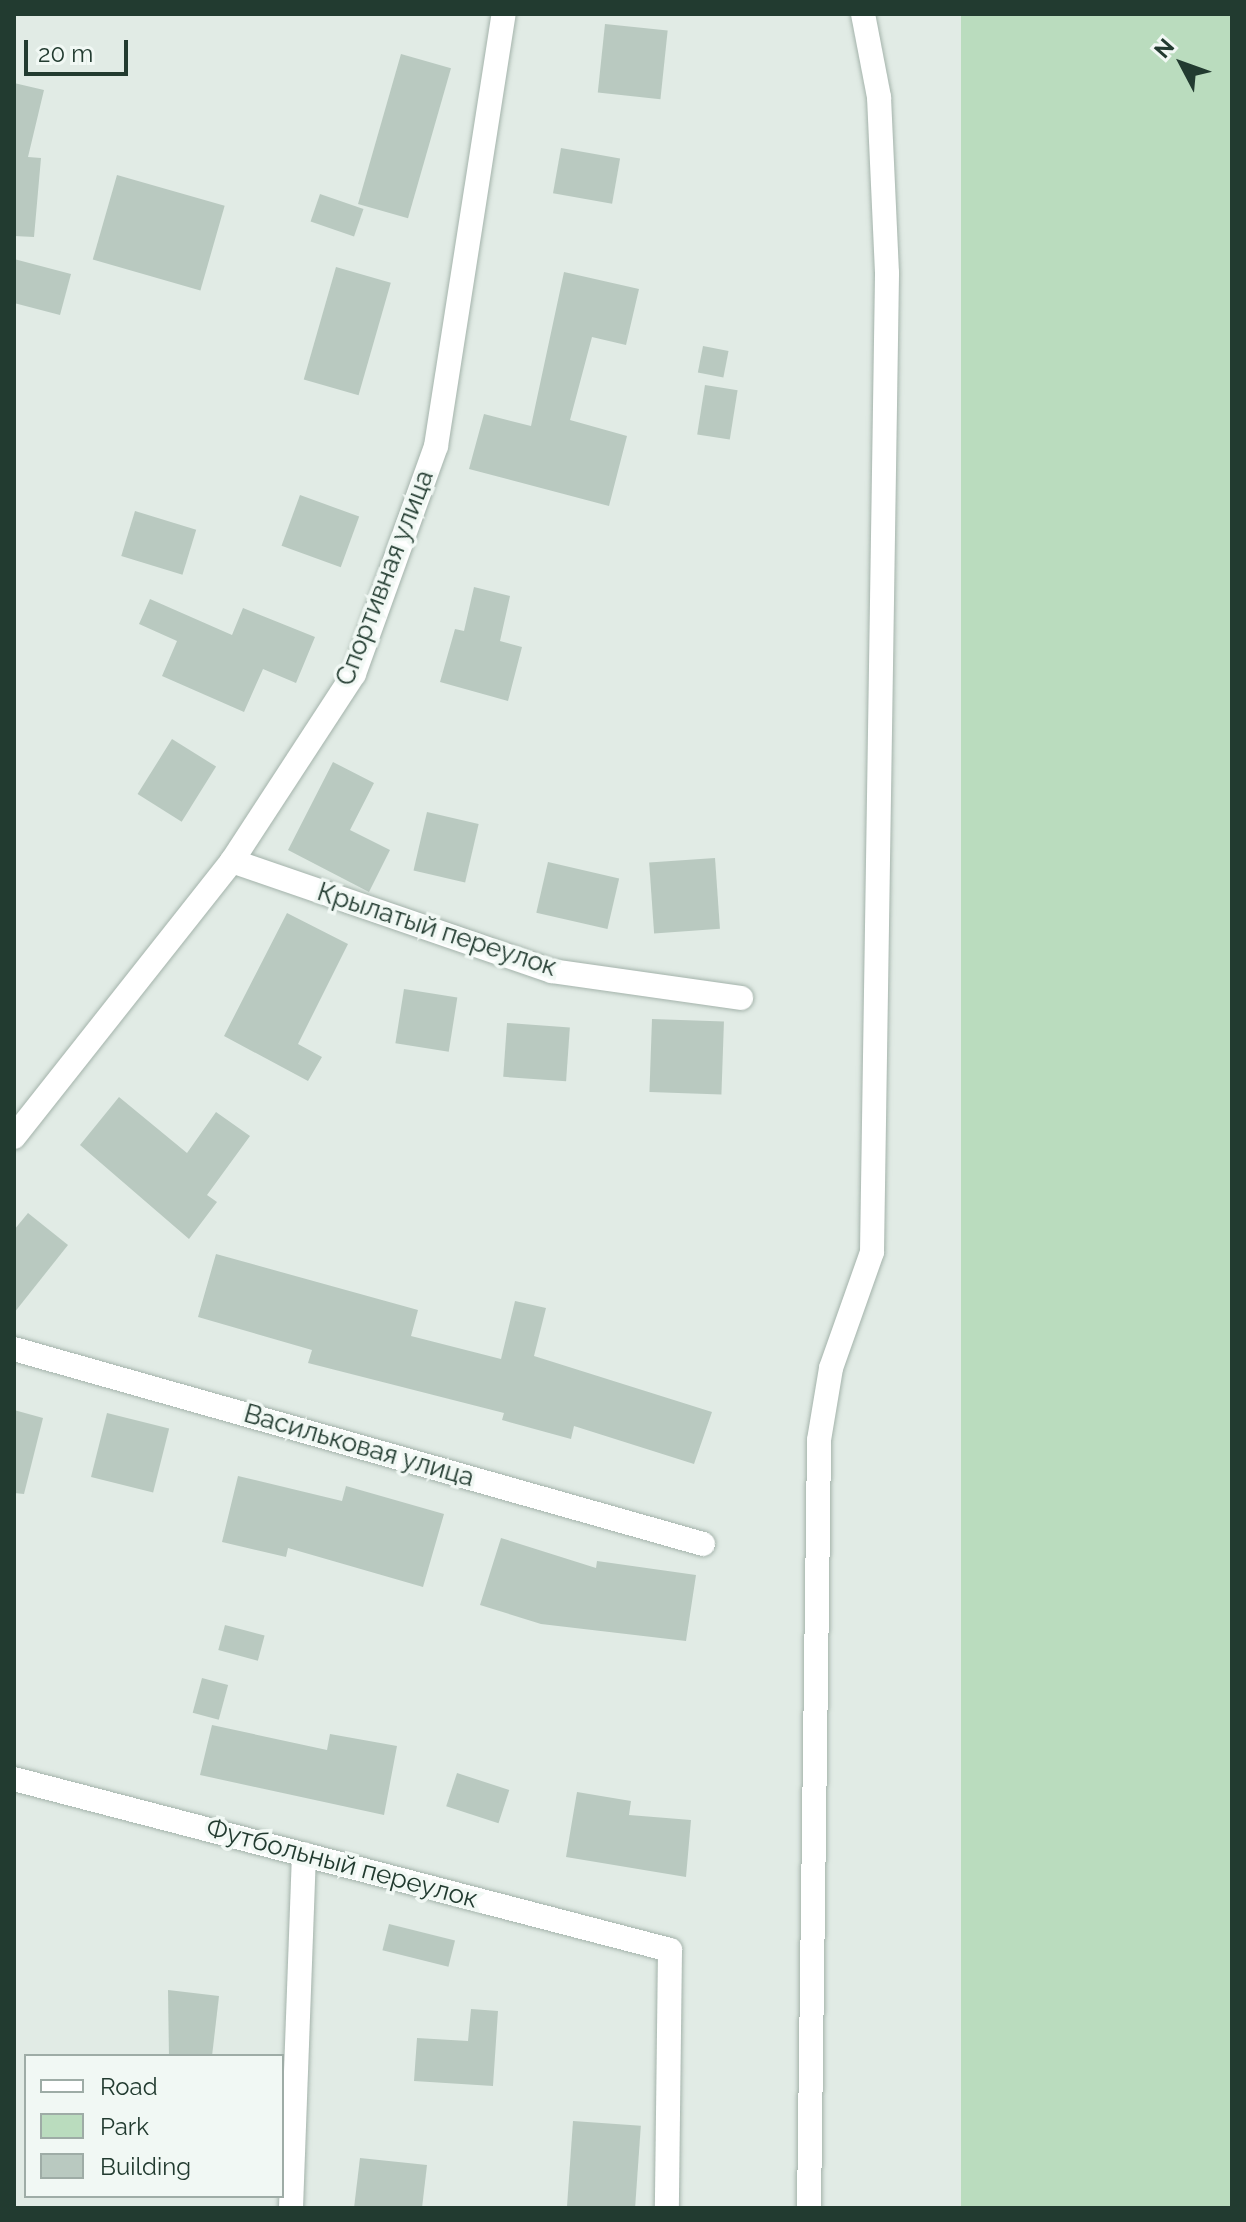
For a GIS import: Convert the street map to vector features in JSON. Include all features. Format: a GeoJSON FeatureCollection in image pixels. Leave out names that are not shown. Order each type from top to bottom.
{"type":"FeatureCollection","features":[{"type":"Feature","properties":{"kind":"street","name":"Спортивная улица"},"geometry":{"type":"LineString","coordinates":[[14,1137],[232,861],[354,674],[436,446],[504,14]]}},
{"type":"Feature","properties":{"kind":"street"},"geometry":{"type":"LineString","coordinates":[[809,2208],[819,1440],[831,1368],[872,1252],[887,273],[879,97],[863,14]]}},
{"type":"Feature","properties":{"kind":"street","name":"Крылатый переулок"},"geometry":{"type":"LineString","coordinates":[[232,861],[552,971],[741,998]]}},
{"type":"Feature","properties":{"kind":"street","name":"Васильковая улица"},"geometry":{"type":"LineString","coordinates":[[14,1349],[703,1544]]}},
{"type":"Feature","properties":{"kind":"street","name":"Футбольный переулок"},"geometry":{"type":"LineString","coordinates":[[14,1779],[670,1950],[667,2208]]}},
{"type":"Feature","properties":{"kind":"street"},"geometry":{"type":"LineString","coordinates":[[291,2208],[304,1854]]}},
{"type":"Feature","properties":{"kind":"green space"},"geometry":{"type":"Polygon","coordinates":[[[961,14],[1232,14],[1232,2208],[961,2208],[961,14]]]}},
{"type":"Feature","properties":{"kind":"building"},"geometry":{"type":"Polygon","coordinates":[[[605,24],[668,31],[660,99],[598,93],[605,24]]]}},
{"type":"Feature","properties":{"kind":"building"},"geometry":{"type":"Polygon","coordinates":[[[401,54],[451,68],[408,218],[358,204],[401,54]]]}},
{"type":"Feature","properties":{"kind":"building"},"geometry":{"type":"Polygon","coordinates":[[[14,83],[44,90],[28,157],[41,158],[34,237],[14,236],[14,83]]]}},
{"type":"Feature","properties":{"kind":"building"},"geometry":{"type":"Polygon","coordinates":[[[561,148],[620,158],[612,204],[553,193],[561,148]]]}},
{"type":"Feature","properties":{"kind":"building"},"geometry":{"type":"Polygon","coordinates":[[[117,175],[225,206],[200,290],[93,260],[117,175]]]}},
{"type":"Feature","properties":{"kind":"building"},"geometry":{"type":"Polygon","coordinates":[[[320,194],[363,209],[354,236],[311,221],[320,194]]]}},
{"type":"Feature","properties":{"kind":"building"},"geometry":{"type":"Polygon","coordinates":[[[14,259],[71,274],[60,315],[14,303],[14,259]]]}},
{"type":"Feature","properties":{"kind":"building"},"geometry":{"type":"Polygon","coordinates":[[[336,267],[391,283],[359,395],[304,379],[336,267]]]}},
{"type":"Feature","properties":{"kind":"building"},"geometry":{"type":"Polygon","coordinates":[[[564,272],[639,289],[626,345],[592,337],[570,420],[627,436],[609,506],[469,469],[484,414],[531,426],[564,272]]]}},
{"type":"Feature","properties":{"kind":"building"},"geometry":{"type":"Polygon","coordinates":[[[703,346],[729,351],[723,377],[698,373],[703,346]]]}},
{"type":"Feature","properties":{"kind":"building"},"geometry":{"type":"Polygon","coordinates":[[[705,385],[738,390],[730,440],[697,434],[705,385]]]}},
{"type":"Feature","properties":{"kind":"building"},"geometry":{"type":"Polygon","coordinates":[[[300,495],[359,517],[341,567],[282,546],[300,495]]]}},
{"type":"Feature","properties":{"kind":"building"},"geometry":{"type":"Polygon","coordinates":[[[135,511],[196,530],[182,575],[121,556],[135,511]]]}},
{"type":"Feature","properties":{"kind":"building"},"geometry":{"type":"Polygon","coordinates":[[[474,587],[510,596],[500,641],[522,647],[508,701],[440,682],[455,629],[464,631],[474,587]]]}},
{"type":"Feature","properties":{"kind":"building"},"geometry":{"type":"Polygon","coordinates":[[[150,599],[232,635],[243,608],[315,637],[296,683],[263,669],[244,712],[162,676],[177,641],[139,624],[150,599]]]}},
{"type":"Feature","properties":{"kind":"building"},"geometry":{"type":"Polygon","coordinates":[[[172,739],[216,767],[182,822],[138,794],[172,739]]]}},
{"type":"Feature","properties":{"kind":"building"},"geometry":{"type":"Polygon","coordinates":[[[333,762],[374,783],[350,830],[390,850],[369,892],[288,850],[333,762]]]}},
{"type":"Feature","properties":{"kind":"building"},"geometry":{"type":"Polygon","coordinates":[[[427,812],[479,824],[465,882],[414,870],[427,812]]]}},
{"type":"Feature","properties":{"kind":"building"},"geometry":{"type":"Polygon","coordinates":[[[715,858],[720,929],[654,933],[649,863],[715,858]]]}},
{"type":"Feature","properties":{"kind":"building"},"geometry":{"type":"Polygon","coordinates":[[[548,862],[619,878],[607,929],[536,913],[548,862]]]}},
{"type":"Feature","properties":{"kind":"building"},"geometry":{"type":"Polygon","coordinates":[[[287,913],[348,944],[298,1044],[322,1057],[308,1081],[224,1036],[287,913]]]}},
{"type":"Feature","properties":{"kind":"building"},"geometry":{"type":"Polygon","coordinates":[[[404,989],[457,997],[449,1052],[395,1043],[404,989]]]}},
{"type":"Feature","properties":{"kind":"building"},"geometry":{"type":"Polygon","coordinates":[[[652,1019],[724,1022],[721,1094],[649,1092],[652,1019]]]}},
{"type":"Feature","properties":{"kind":"building"},"geometry":{"type":"Polygon","coordinates":[[[507,1023],[570,1027],[566,1081],[503,1077],[507,1023]]]}},
{"type":"Feature","properties":{"kind":"building"},"geometry":{"type":"Polygon","coordinates":[[[119,1097],[187,1153],[216,1112],[250,1136],[207,1195],[217,1202],[189,1239],[80,1145],[119,1097]]]}},
{"type":"Feature","properties":{"kind":"building"},"geometry":{"type":"Polygon","coordinates":[[[28,1213],[68,1245],[14,1313],[14,1230],[28,1213]]]}},
{"type":"Feature","properties":{"kind":"building"},"geometry":{"type":"Polygon","coordinates":[[[216,1254],[418,1310],[411,1336],[501,1359],[515,1301],[546,1308],[534,1356],[712,1412],[694,1464],[574,1426],[571,1439],[502,1420],[504,1413],[308,1363],[312,1350],[198,1317],[216,1254]]]}},
{"type":"Feature","properties":{"kind":"building"},"geometry":{"type":"Polygon","coordinates":[[[14,1410],[43,1418],[24,1494],[14,1493],[14,1410]]]}},
{"type":"Feature","properties":{"kind":"building"},"geometry":{"type":"Polygon","coordinates":[[[107,1413],[169,1428],[153,1493],[91,1477],[107,1413]]]}},
{"type":"Feature","properties":{"kind":"building"},"geometry":{"type":"Polygon","coordinates":[[[238,1476],[342,1501],[346,1486],[444,1514],[423,1587],[288,1548],[286,1557],[222,1542],[238,1476]]]}},
{"type":"Feature","properties":{"kind":"building"},"geometry":{"type":"Polygon","coordinates":[[[501,1538],[596,1568],[597,1561],[696,1575],[686,1641],[541,1624],[480,1605],[501,1538]]]}},
{"type":"Feature","properties":{"kind":"building"},"geometry":{"type":"Polygon","coordinates":[[[225,1625],[265,1636],[258,1661],[218,1650],[225,1625]]]}},
{"type":"Feature","properties":{"kind":"building"},"geometry":{"type":"Polygon","coordinates":[[[202,1678],[228,1685],[219,1720],[193,1713],[202,1678]]]}},
{"type":"Feature","properties":{"kind":"building"},"geometry":{"type":"Polygon","coordinates":[[[212,1725],[327,1750],[330,1734],[397,1746],[384,1815],[200,1775],[212,1725]]]}},
{"type":"Feature","properties":{"kind":"building"},"geometry":{"type":"Polygon","coordinates":[[[457,1773],[509,1790],[498,1823],[446,1806],[457,1773]]]}},
{"type":"Feature","properties":{"kind":"building"},"geometry":{"type":"Polygon","coordinates":[[[577,1792],[631,1801],[629,1815],[691,1820],[686,1877],[566,1857],[577,1792]]]}},
{"type":"Feature","properties":{"kind":"building"},"geometry":{"type":"Polygon","coordinates":[[[389,1924],[455,1940],[448,1967],[382,1950],[389,1924]]]}},
{"type":"Feature","properties":{"kind":"building"},"geometry":{"type":"Polygon","coordinates":[[[168,1990],[219,1996],[212,2054],[169,2054],[168,1990]]]}},
{"type":"Feature","properties":{"kind":"building"},"geometry":{"type":"Polygon","coordinates":[[[471,2009],[498,2011],[493,2086],[414,2081],[417,2038],[468,2041],[471,2009]]]}},
{"type":"Feature","properties":{"kind":"building"},"geometry":{"type":"Polygon","coordinates":[[[573,2121],[641,2126],[635,2208],[567,2208],[573,2121]]]}},
{"type":"Feature","properties":{"kind":"building"},"geometry":{"type":"Polygon","coordinates":[[[360,2158],[427,2165],[422,2208],[354,2208],[360,2158]]]}}]}
